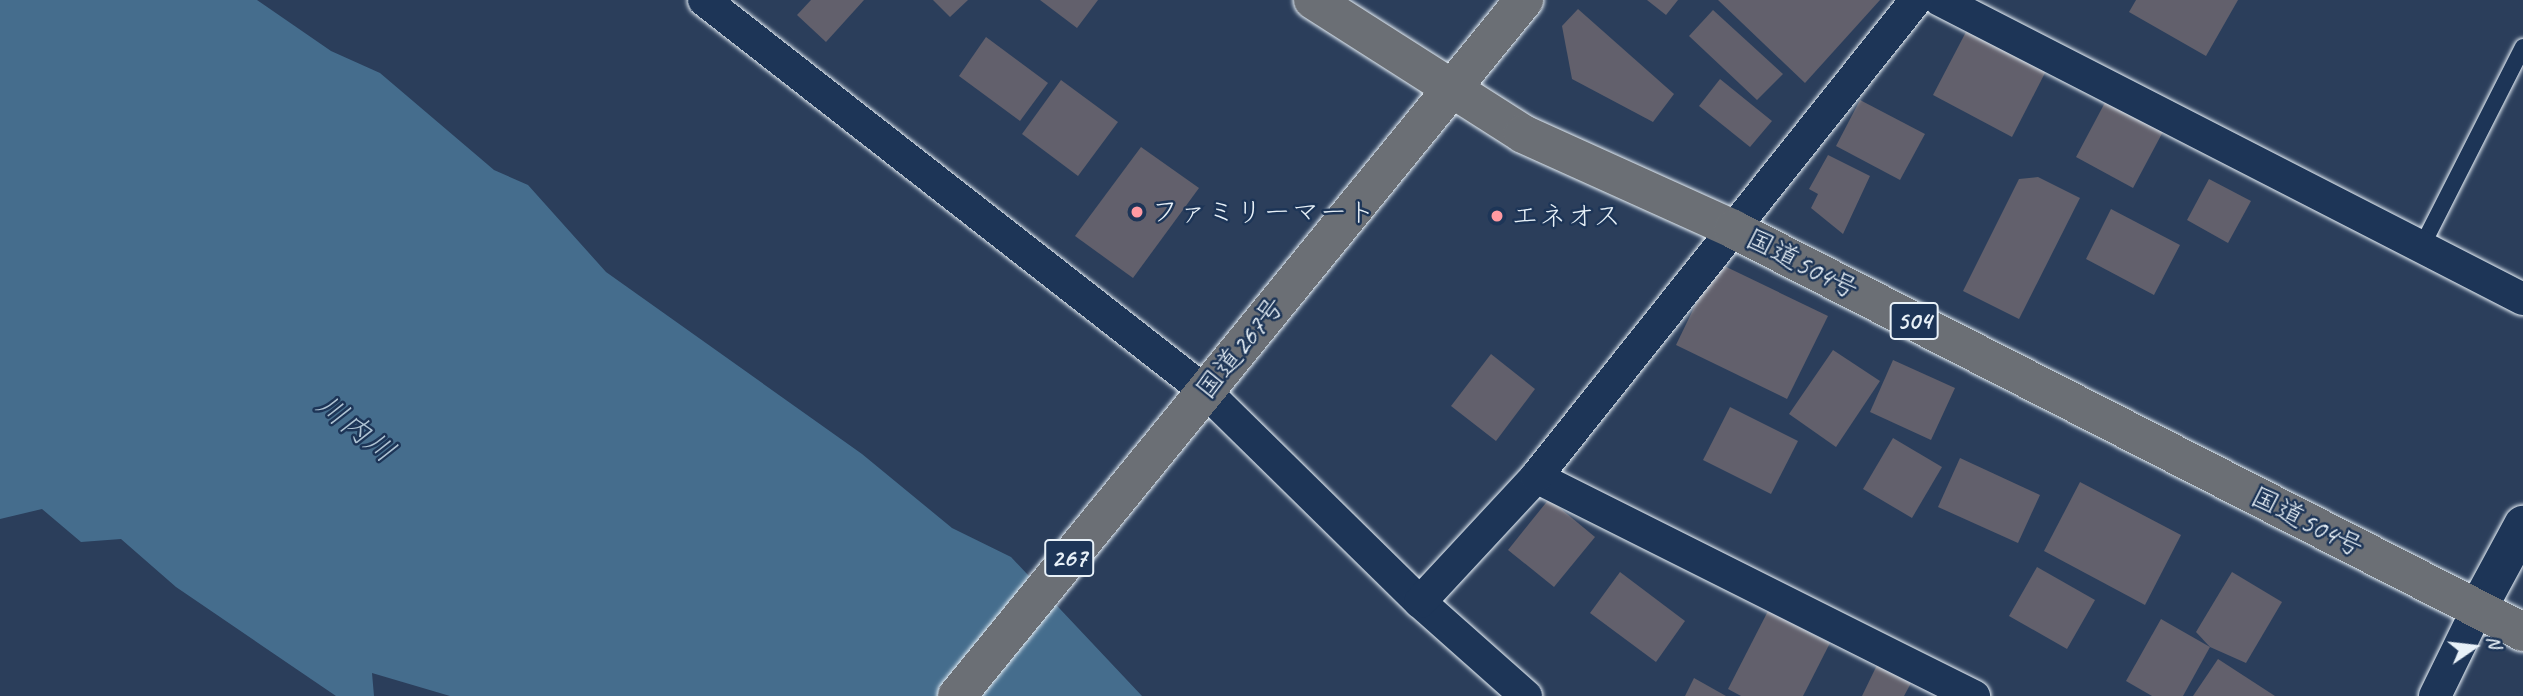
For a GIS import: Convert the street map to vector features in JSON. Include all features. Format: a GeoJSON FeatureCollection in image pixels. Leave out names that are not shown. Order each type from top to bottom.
{"type":"FeatureCollection","features":[{"type":"Feature","properties":{"kind":"highway","name":"国道504号"},"geometry":{"type":"LineString","coordinates":[[1313,0],[1523,134],[1733,229],[2523,632]]}},
{"type":"Feature","properties":{"kind":"highway","name":"国道267号"},"geometry":{"type":"LineString","coordinates":[[957,696],[1524,0]]}},
{"type":"Feature","properties":{"kind":"street"},"geometry":{"type":"LineString","coordinates":[[704,0],[1205,391],[1420,602],[1526,696]]}},
{"type":"Feature","properties":{"kind":"street"},"geometry":{"type":"LineString","coordinates":[[1420,602],[1536,477],[1916,0]]}},
{"type":"Feature","properties":{"kind":"street"},"geometry":{"type":"LineString","coordinates":[[1940,0],[2523,299]]}},
{"type":"Feature","properties":{"kind":"street"},"geometry":{"type":"LineString","coordinates":[[1536,477],[1973,696]]}},
{"type":"Feature","properties":{"kind":"street"},"geometry":{"type":"LineString","coordinates":[[2435,696],[2523,525]]}},
{"type":"Feature","properties":{"kind":"lane"},"geometry":{"type":"LineString","coordinates":[[2422,246],[2523,47]]}},
{"type":"Feature","properties":{"kind":"water","name":"川内川"},"geometry":{"type":"Polygon","coordinates":[[[0,0],[257,0],[331,51],[380,73],[494,170],[528,185],[606,272],[862,454],[952,528],[1011,557],[1142,696],[450,696],[372,673],[374,696],[336,696],[176,587],[121,539],[81,542],[42,509],[0,519],[0,0]]]}},
{"type":"Feature","properties":{"kind":"building"},"geometry":{"type":"Polygon","coordinates":[[[811,0],[864,0],[826,42],[797,15],[811,0]]]}},
{"type":"Feature","properties":{"kind":"building"},"geometry":{"type":"Polygon","coordinates":[[[933,0],[968,0],[950,17],[933,0]]]}},
{"type":"Feature","properties":{"kind":"building"},"geometry":{"type":"Polygon","coordinates":[[[1040,0],[1098,0],[1077,28],[1040,0]]]}},
{"type":"Feature","properties":{"kind":"building"},"geometry":{"type":"Polygon","coordinates":[[[1647,0],[1678,0],[1666,15],[1647,0]]]}},
{"type":"Feature","properties":{"kind":"building"},"geometry":{"type":"Polygon","coordinates":[[[1718,0],[1880,0],[1805,83],[1718,0]]]}},
{"type":"Feature","properties":{"kind":"building"},"geometry":{"type":"Polygon","coordinates":[[[2136,0],[2238,0],[2206,56],[2129,12],[2136,0]]]}},
{"type":"Feature","properties":{"kind":"building"},"geometry":{"type":"Polygon","coordinates":[[[1578,9],[1674,94],[1653,122],[1572,79],[1562,26],[1578,9]]]}},
{"type":"Feature","properties":{"kind":"building"},"geometry":{"type":"Polygon","coordinates":[[[1713,10],[1783,74],[1757,100],[1689,36],[1713,10]]]}},
{"type":"Feature","properties":{"kind":"building"},"geometry":{"type":"Polygon","coordinates":[[[1967,30],[2046,71],[2012,137],[1933,95],[1967,30]]]}},
{"type":"Feature","properties":{"kind":"building"},"geometry":{"type":"Polygon","coordinates":[[[986,37],[1048,83],[1020,121],[959,76],[986,37]]]}},
{"type":"Feature","properties":{"kind":"building"},"geometry":{"type":"Polygon","coordinates":[[[1720,79],[1772,121],[1750,147],[1699,106],[1720,79]]]}},
{"type":"Feature","properties":{"kind":"building"},"geometry":{"type":"Polygon","coordinates":[[[1061,80],[1118,122],[1078,176],[1022,134],[1061,80]]]}},
{"type":"Feature","properties":{"kind":"building"},"geometry":{"type":"Polygon","coordinates":[[[2109,95],[2166,126],[2133,188],[2076,157],[2109,95]]]}},
{"type":"Feature","properties":{"kind":"building"},"geometry":{"type":"Polygon","coordinates":[[[1860,100],[1925,134],[1900,180],[1836,146],[1860,100]]]}},
{"type":"Feature","properties":{"kind":"building","name":"ファミリーマート"},"geometry":{"type":"Polygon","coordinates":[[[1141,147],[1199,188],[1133,278],[1075,236],[1141,147]]]}},
{"type":"Feature","properties":{"kind":"building"},"geometry":{"type":"Polygon","coordinates":[[[1828,155],[1870,176],[1843,234],[1811,208],[1818,194],[1809,189],[1828,155]]]}},
{"type":"Feature","properties":{"kind":"building"},"geometry":{"type":"Polygon","coordinates":[[[2038,177],[2080,198],[2019,319],[1963,291],[2019,179],[2038,177]]]}},
{"type":"Feature","properties":{"kind":"building"},"geometry":{"type":"Polygon","coordinates":[[[2209,179],[2251,201],[2228,243],[2187,220],[2209,179]]]}},
{"type":"Feature","properties":{"kind":"building"},"geometry":{"type":"Polygon","coordinates":[[[2111,209],[2180,245],[2154,295],[2086,259],[2111,209]]]}},
{"type":"Feature","properties":{"kind":"building"},"geometry":{"type":"Polygon","coordinates":[[[1716,262],[1828,316],[1787,399],[1676,345],[1716,262]]]}},
{"type":"Feature","properties":{"kind":"building"},"geometry":{"type":"Polygon","coordinates":[[[1833,350],[1880,381],[1836,447],[1789,414],[1833,350]]]}},
{"type":"Feature","properties":{"kind":"building"},"geometry":{"type":"Polygon","coordinates":[[[1491,354],[1535,389],[1496,441],[1451,406],[1491,354]]]}},
{"type":"Feature","properties":{"kind":"building"},"geometry":{"type":"Polygon","coordinates":[[[1893,360],[1955,388],[1931,440],[1870,412],[1893,360]]]}},
{"type":"Feature","properties":{"kind":"building"},"geometry":{"type":"Polygon","coordinates":[[[1730,407],[1798,441],[1771,494],[1703,460],[1730,407]]]}},
{"type":"Feature","properties":{"kind":"building"},"geometry":{"type":"Polygon","coordinates":[[[1893,438],[1942,467],[1912,518],[1863,489],[1893,438]]]}},
{"type":"Feature","properties":{"kind":"building"},"geometry":{"type":"Polygon","coordinates":[[[1960,458],[2040,495],[2018,543],[1938,507],[1960,458]]]}},
{"type":"Feature","properties":{"kind":"building"},"geometry":{"type":"Polygon","coordinates":[[[2080,482],[2181,535],[2145,605],[2044,551],[2080,482]]]}},
{"type":"Feature","properties":{"kind":"building"},"geometry":{"type":"Polygon","coordinates":[[[1549,499],[1595,537],[1554,587],[1508,550],[1549,499]]]}},
{"type":"Feature","properties":{"kind":"building"},"geometry":{"type":"Polygon","coordinates":[[[2037,567],[2095,600],[2067,649],[2009,616],[2037,567]]]}},
{"type":"Feature","properties":{"kind":"building"},"geometry":{"type":"Polygon","coordinates":[[[1620,572],[1685,621],[1656,662],[1590,613],[1620,572]]]}},
{"type":"Feature","properties":{"kind":"building"},"geometry":{"type":"Polygon","coordinates":[[[2232,572],[2282,602],[2246,663],[2210,647],[2196,632],[2232,572]]]}},
{"type":"Feature","properties":{"kind":"building"},"geometry":{"type":"Polygon","coordinates":[[[1768,611],[1830,643],[1803,696],[1741,696],[1728,689],[1768,611]]]}},
{"type":"Feature","properties":{"kind":"building"},"geometry":{"type":"Polygon","coordinates":[[[2161,619],[2210,647],[2183,696],[2152,696],[2126,681],[2161,619]]]}},
{"type":"Feature","properties":{"kind":"building"},"geometry":{"type":"Polygon","coordinates":[[[2218,659],[2275,696],[2193,696],[2218,659]]]}},
{"type":"Feature","properties":{"kind":"building"},"geometry":{"type":"Polygon","coordinates":[[[1877,665],[1911,683],[1904,696],[1862,696],[1877,665]]]}},
{"type":"Feature","properties":{"kind":"building"},"geometry":{"type":"Polygon","coordinates":[[[1694,678],[1726,696],[1685,696],[1694,678]]]}},
{"type":"Feature","properties":{"kind":"place","name":"ファミリーマート"},"geometry":{"type":"Point","coordinates":[1137,212]}},
{"type":"Feature","properties":{"kind":"place","name":"エネオス"},"geometry":{"type":"Point","coordinates":[1497,216]}}]}
